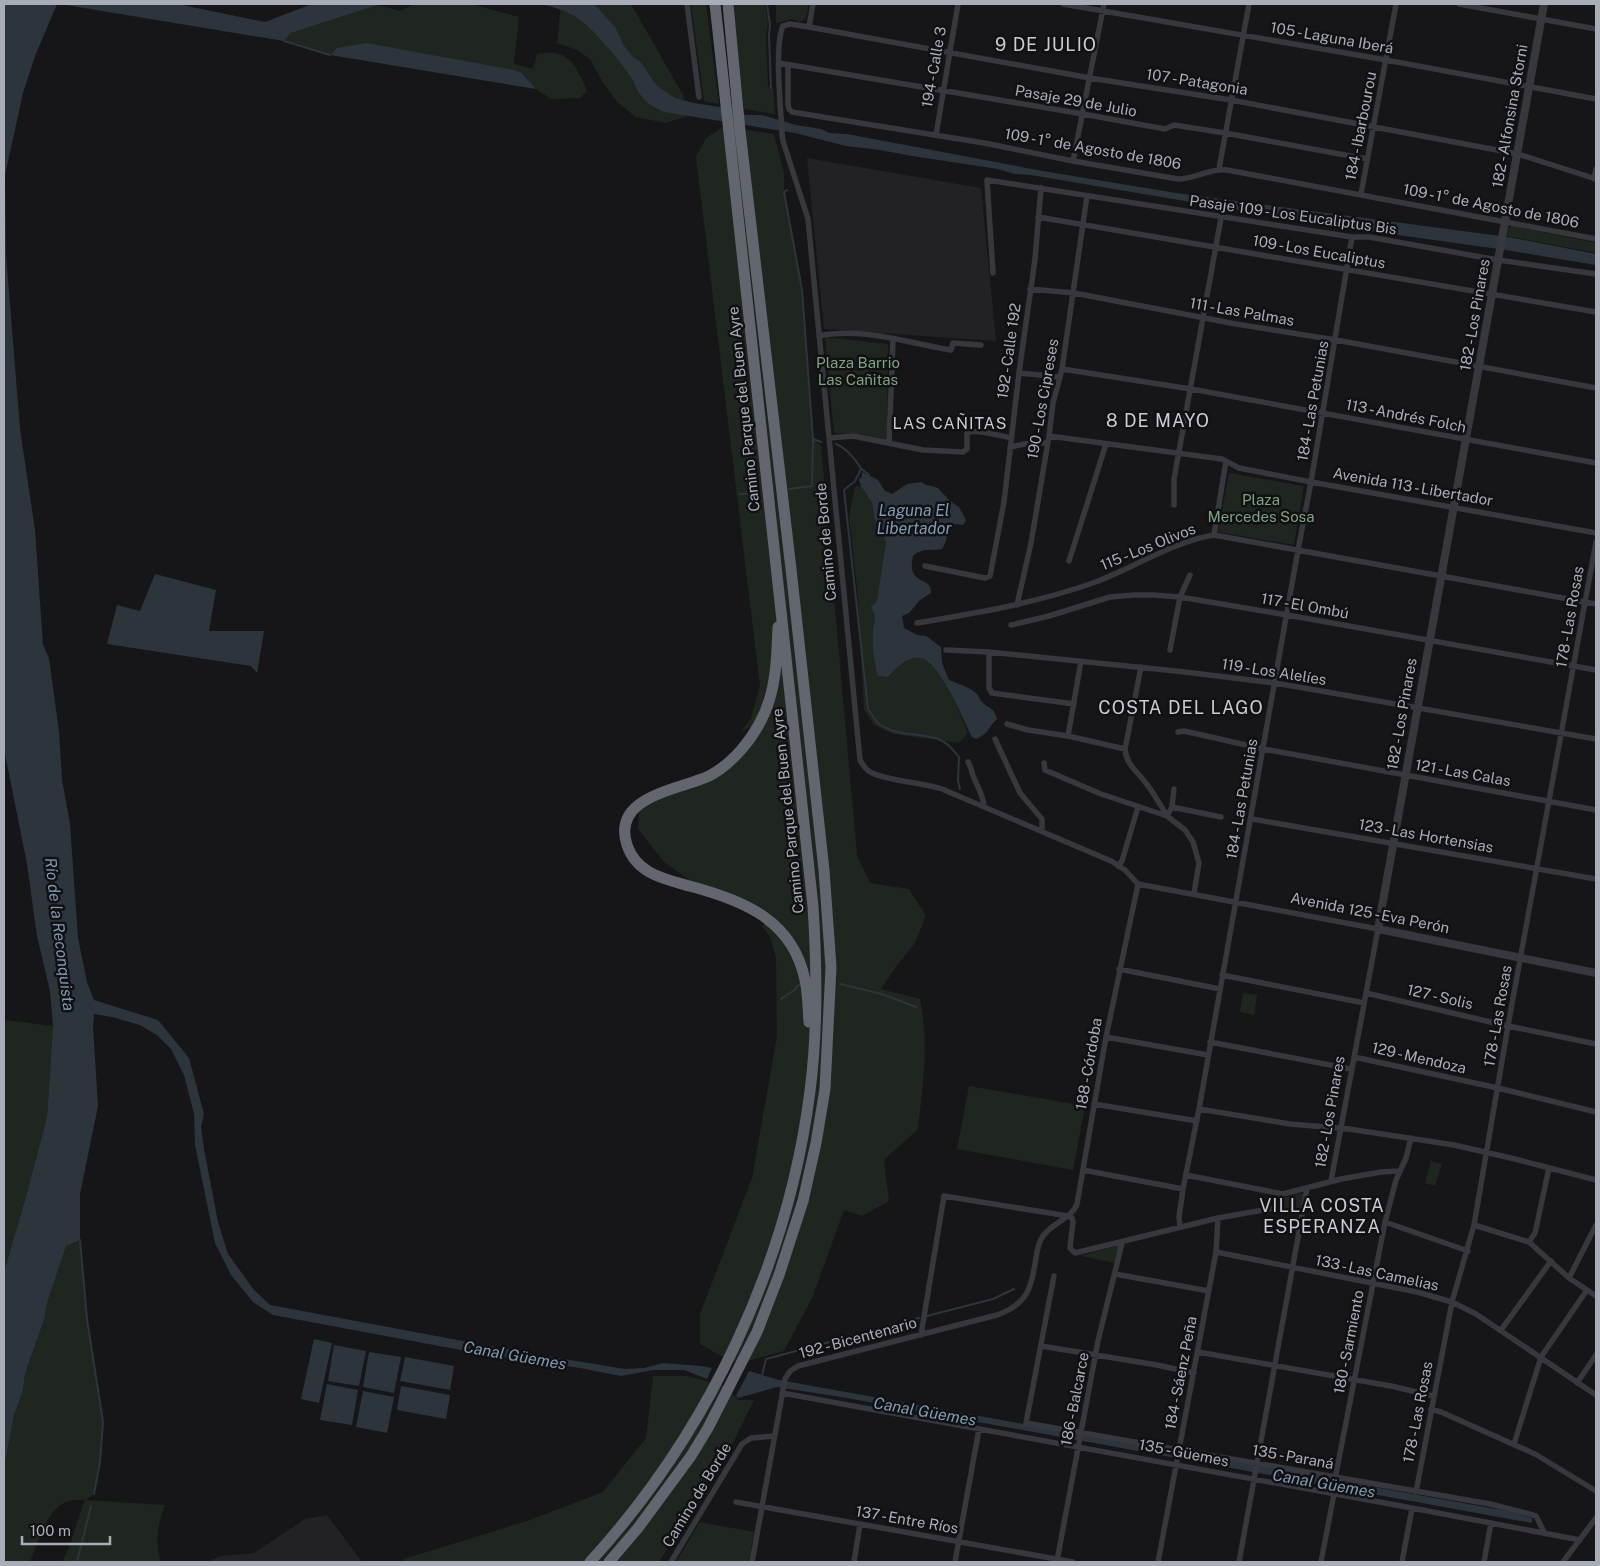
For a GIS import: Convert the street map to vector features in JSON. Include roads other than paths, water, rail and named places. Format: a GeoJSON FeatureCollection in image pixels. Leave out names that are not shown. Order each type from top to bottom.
{"type":"FeatureCollection","features":[{"type":"Feature","properties":{"kind":"highway","name":"Camino Parque del Buen Ayre"},"geometry":{"type":"LineString","coordinates":[[609,1562],[638,1528],[691,1456],[708,1428],[728,1387],[734,1361],[778,1234],[791,1190],[807,1113],[813,1065],[817,975],[811,888],[780,590],[714,4]]}},
{"type":"Feature","properties":{"kind":"highway","name":"Camino Parque del Buen Ayre"},"geometry":{"type":"LineString","coordinates":[[590,1562],[627,1518],[666,1466],[691,1428],[715,1384],[757,1332],[779,1275],[803,1201],[816,1143],[825,1089],[830,942],[824,870],[792,569],[740,131],[728,4]]}},
{"type":"Feature","properties":{"kind":"highway"},"geometry":{"type":"LineString","coordinates":[[780,590],[774,684],[766,710],[752,735],[736,755],[713,774],[640,803],[628,819],[624,831],[633,858],[646,870],[658,877],[720,895],[749,906],[775,924],[789,944],[801,967],[806,989],[809,1031],[807,1113]]}},
{"type":"Feature","properties":{"kind":"street"},"geometry":{"type":"LineString","coordinates":[[687,4],[699,97]]}},
{"type":"Feature","properties":{"kind":"street"},"geometry":{"type":"LineString","coordinates":[[809,27],[813,4]]}},
{"type":"Feature","properties":{"kind":"street","name":"194 - Calle 3"},"geometry":{"type":"LineString","coordinates":[[936,135],[958,4]]}},
{"type":"Feature","properties":{"kind":"street","name":"105 - Laguna Iberá"},"geometry":{"type":"LineString","coordinates":[[1063,4],[1103,7],[1244,35],[1596,99]]}},
{"type":"Feature","properties":{"kind":"street"},"geometry":{"type":"LineString","coordinates":[[1219,169],[1249,4]]}},
{"type":"Feature","properties":{"kind":"street","name":"184 - Ibarbourou"},"geometry":{"type":"LineString","coordinates":[[1361,194],[1396,4]]}},
{"type":"Feature","properties":{"kind":"street"},"geometry":{"type":"LineString","coordinates":[[1459,4],[1596,29]]}},
{"type":"Feature","properties":{"kind":"street","name":"182 - Alfonsina Storni"},"geometry":{"type":"LineString","coordinates":[[1503,232],[1544,4]]}},
{"type":"Feature","properties":{"kind":"street"},"geometry":{"type":"LineString","coordinates":[[1073,161],[1103,7]]}},
{"type":"Feature","properties":{"kind":"street","name":"107 - Patagonia"},"geometry":{"type":"LineString","coordinates":[[790,24],[949,51],[1090,78],[1231,100],[1518,154],[1595,179]]}},
{"type":"Feature","properties":{"kind":"street","name":"Camino de Borde"},"geometry":{"type":"LineString","coordinates":[[790,24],[783,26],[780,33],[779,64],[782,134],[807,213],[858,744],[862,764],[876,774],[934,786],[1042,831],[1118,866],[1138,884]]}},
{"type":"Feature","properties":{"kind":"street","name":"Pasaje 29 de Julio"},"geometry":{"type":"LineString","coordinates":[[779,64],[1165,129],[1174,125],[1225,133],[1368,159]]}},
{"type":"Feature","properties":{"kind":"street","name":"109 - 1° de Agosto de 1806"},"geometry":{"type":"LineString","coordinates":[[788,66],[788,104],[790,111],[1178,178],[1191,178],[1219,169],[1596,239]]}},
{"type":"Feature","properties":{"kind":"street"},"geometry":{"type":"LineString","coordinates":[[1595,179],[1596,169]]}},
{"type":"Feature","properties":{"kind":"street","name":"Pasaje 109 - Los Eucaliptus Bis"},"geometry":{"type":"LineString","coordinates":[[993,273],[987,180],[1221,218],[1352,237],[1369,237],[1499,255],[1596,274]]}},
{"type":"Feature","properties":{"kind":"street","name":"192 - Calle 192"},"geometry":{"type":"LineString","coordinates":[[925,566],[985,578],[990,576],[1004,502],[1010,438],[1030,289],[1041,188]]}},
{"type":"Feature","properties":{"kind":"street","name":"190 - Los Cipreses"},"geometry":{"type":"LineString","coordinates":[[1017,605],[1031,543],[1053,403],[1062,369],[1087,196]]}},
{"type":"Feature","properties":{"kind":"street","name":"109 - Los Eucaliptus"},"geometry":{"type":"LineString","coordinates":[[1038,217],[1596,312]]}},
{"type":"Feature","properties":{"kind":"street"},"geometry":{"type":"LineString","coordinates":[[1174,505],[1174,479],[1221,218]]}},
{"type":"Feature","properties":{"kind":"street","name":"182 - Los Pinares"},"geometry":{"type":"LineString","coordinates":[[1331,1181],[1429,640],[1455,507],[1503,232]]}},
{"type":"Feature","properties":{"kind":"street","name":"184 - Las Petunias"},"geometry":{"type":"LineString","coordinates":[[1180,1227],[1179,1216],[1183,1189],[1252,819],[1298,550],[1312,482],[1352,237]]}},
{"type":"Feature","properties":{"kind":"street","name":"111 - Las Palmas"},"geometry":{"type":"LineString","coordinates":[[1030,289],[1074,293],[1596,388]]}},
{"type":"Feature","properties":{"kind":"street"},"geometry":{"type":"LineString","coordinates":[[819,336],[846,333],[951,350],[953,343],[981,345]]}},
{"type":"Feature","properties":{"kind":"street"},"geometry":{"type":"LineString","coordinates":[[889,444],[893,340]]}},
{"type":"Feature","properties":{"kind":"street","name":"113 - Andrés Folch"},"geometry":{"type":"LineString","coordinates":[[1062,369],[1191,389],[1596,463]]}},
{"type":"Feature","properties":{"kind":"street"},"geometry":{"type":"LineString","coordinates":[[1019,373],[1060,377]]}},
{"type":"Feature","properties":{"kind":"street"},"geometry":{"type":"LineString","coordinates":[[829,438],[853,436],[931,451],[963,452],[967,448],[967,433],[970,431],[977,430],[1010,438]]}},
{"type":"Feature","properties":{"kind":"street","name":"Avenida 113 - Libertador"},"geometry":{"type":"LineString","coordinates":[[1049,436],[1222,459],[1239,468],[1596,533]]}},
{"type":"Feature","properties":{"kind":"street"},"geometry":{"type":"LineString","coordinates":[[1010,446],[1048,443]]}},
{"type":"Feature","properties":{"kind":"street"},"geometry":{"type":"LineString","coordinates":[[1069,561],[1106,444]]}},
{"type":"Feature","properties":{"kind":"street"},"geometry":{"type":"LineString","coordinates":[[1214,535],[1226,461]]}},
{"type":"Feature","properties":{"kind":"street","name":"115 - Los Olivos"},"geometry":{"type":"LineString","coordinates":[[917,623],[948,619],[1017,605],[1093,583],[1163,552],[1214,535],[1596,604]]}},
{"type":"Feature","properties":{"kind":"street","name":"178 - Las Rosas"},"geometry":{"type":"LineString","coordinates":[[1416,1492],[1452,1302],[1474,1225],[1536,869],[1596,542]]}},
{"type":"Feature","properties":{"kind":"street"},"geometry":{"type":"LineString","coordinates":[[1170,650],[1180,597],[1190,576]]}},
{"type":"Feature","properties":{"kind":"street","name":"117 - El Ombú"},"geometry":{"type":"LineString","coordinates":[[1011,624],[1049,616],[1110,597],[1134,595],[1180,597],[1596,670]]}},
{"type":"Feature","properties":{"kind":"street","name":"119 - Los Alelíes"},"geometry":{"type":"LineString","coordinates":[[946,650],[989,652],[1141,667],[1275,684],[1596,739]]}},
{"type":"Feature","properties":{"kind":"street"},"geometry":{"type":"LineString","coordinates":[[989,652],[989,688],[992,693],[1074,704]]}},
{"type":"Feature","properties":{"kind":"street"},"geometry":{"type":"LineString","coordinates":[[1068,736],[1081,661]]}},
{"type":"Feature","properties":{"kind":"street"},"geometry":{"type":"LineString","coordinates":[[1141,667],[1125,748],[1126,757],[1131,767],[1145,781],[1167,816],[1185,830],[1193,842],[1199,862],[1194,893]]}},
{"type":"Feature","properties":{"kind":"street"},"geometry":{"type":"LineString","coordinates":[[1007,724],[1033,731],[1125,748]]}},
{"type":"Feature","properties":{"kind":"street","name":"121 - Las Calas"},"geometry":{"type":"LineString","coordinates":[[1178,732],[1184,731],[1264,750],[1596,810]]}},
{"type":"Feature","properties":{"kind":"street"},"geometry":{"type":"LineString","coordinates":[[995,739],[1020,793],[1042,819],[1042,831]]}},
{"type":"Feature","properties":{"kind":"street"},"geometry":{"type":"LineString","coordinates":[[968,762],[981,790],[984,806]]}},
{"type":"Feature","properties":{"kind":"street"},"geometry":{"type":"LineString","coordinates":[[1044,763],[1045,770],[1101,794],[1167,816]]}},
{"type":"Feature","properties":{"kind":"street"},"geometry":{"type":"LineString","coordinates":[[1167,816],[1172,806],[1174,789]]}},
{"type":"Feature","properties":{"kind":"street"},"geometry":{"type":"LineString","coordinates":[[1172,806],[1221,817]]}},
{"type":"Feature","properties":{"kind":"street"},"geometry":{"type":"LineString","coordinates":[[1118,866],[1122,861],[1138,807]]}},
{"type":"Feature","properties":{"kind":"street","name":"123 - Las Hortensias"},"geometry":{"type":"LineString","coordinates":[[1252,819],[1596,880]]}},
{"type":"Feature","properties":{"kind":"street","name":"Avenida 125 - Eva Perón"},"geometry":{"type":"LineString","coordinates":[[1138,884],[1378,928],[1596,973]]}},
{"type":"Feature","properties":{"kind":"street","name":"188 - Córdoba"},"geometry":{"type":"LineString","coordinates":[[1068,1216],[1076,1208],[1077,1204],[1106,1037],[1138,884]]}},
{"type":"Feature","properties":{"kind":"street"},"geometry":{"type":"LineString","coordinates":[[1119,969],[1220,990]]}},
{"type":"Feature","properties":{"kind":"street"},"geometry":{"type":"LineString","coordinates":[[1222,975],[1364,1003]]}},
{"type":"Feature","properties":{"kind":"street","name":"127 - Solis"},"geometry":{"type":"LineString","coordinates":[[1366,993],[1596,1044]]}},
{"type":"Feature","properties":{"kind":"street"},"geometry":{"type":"LineString","coordinates":[[1106,1037],[1208,1055]]}},
{"type":"Feature","properties":{"kind":"street","name":"129 - Mendoza"},"geometry":{"type":"LineString","coordinates":[[1210,1042],[1352,1069]]}},
{"type":"Feature","properties":{"kind":"street","name":"129 - Mendoza"},"geometry":{"type":"LineString","coordinates":[[1354,1056],[1596,1112]]}},
{"type":"Feature","properties":{"kind":"street"},"geometry":{"type":"LineString","coordinates":[[1094,1104],[1197,1121]]}},
{"type":"Feature","properties":{"kind":"street"},"geometry":{"type":"LineString","coordinates":[[1199,1108],[1290,1124],[1341,1128],[1411,1138],[1486,1152],[1596,1180]]}},
{"type":"Feature","properties":{"kind":"street","name":"180 - Sarmiento"},"geometry":{"type":"LineString","coordinates":[[1320,1562],[1384,1222],[1411,1138]]}},
{"type":"Feature","properties":{"kind":"street"},"geometry":{"type":"LineString","coordinates":[[1529,1242],[1535,1232],[1550,1168]]}},
{"type":"Feature","properties":{"kind":"street"},"geometry":{"type":"LineString","coordinates":[[1083,1170],[1183,1189]]}},
{"type":"Feature","properties":{"kind":"street"},"geometry":{"type":"LineString","coordinates":[[1186,1175],[1279,1193],[1373,1173],[1399,1171]]}},
{"type":"Feature","properties":{"kind":"street","name":"182 - Los Pinares"},"geometry":{"type":"LineString","coordinates":[[1239,1562],[1307,1188]]}},
{"type":"Feature","properties":{"kind":"street"},"geometry":{"type":"LineString","coordinates":[[921,1335],[944,1196],[1068,1216],[1072,1218],[1073,1222],[1070,1245],[1071,1250],[1075,1253],[1218,1218],[1277,1207],[1279,1193]]}},
{"type":"Feature","properties":{"kind":"street","name":"192 - Bicentenario"},"geometry":{"type":"LineString","coordinates":[[752,1562],[782,1392],[785,1379],[790,1371],[798,1366],[997,1315],[1018,1305],[1030,1289],[1038,1247],[1044,1235],[1049,1229],[1068,1216]]}},
{"type":"Feature","properties":{"kind":"street","name":"184 - Sáenz Peña"},"geometry":{"type":"LineString","coordinates":[[1158,1562],[1216,1252],[1218,1218]]}},
{"type":"Feature","properties":{"kind":"street"},"geometry":{"type":"LineString","coordinates":[[1384,1222],[1468,1251]]}},
{"type":"Feature","properties":{"kind":"street"},"geometry":{"type":"LineString","coordinates":[[1474,1225],[1529,1242],[1569,1278],[1596,1296]]}},
{"type":"Feature","properties":{"kind":"street"},"geometry":{"type":"LineString","coordinates":[[1569,1278],[1596,1226]]}},
{"type":"Feature","properties":{"kind":"street","name":"186 - Balcarce"},"geometry":{"type":"LineString","coordinates":[[1057,1561],[1096,1355],[1122,1242]]}},
{"type":"Feature","properties":{"kind":"street","name":"133 - Las Camelias"},"geometry":{"type":"LineString","coordinates":[[1216,1252],[1420,1292],[1452,1302],[1501,1330],[1596,1395]]}},
{"type":"Feature","properties":{"kind":"street"},"geometry":{"type":"LineString","coordinates":[[1501,1330],[1551,1261]]}},
{"type":"Feature","properties":{"kind":"street"},"geometry":{"type":"LineString","coordinates":[[1115,1274],[1208,1291]]}},
{"type":"Feature","properties":{"kind":"street"},"geometry":{"type":"LineString","coordinates":[[1054,1276],[1041,1346],[1194,1373]]}},
{"type":"Feature","properties":{"kind":"street"},"geometry":{"type":"LineString","coordinates":[[1514,1444],[1541,1357],[1587,1290]]}},
{"type":"Feature","properties":{"kind":"street","name":"135 - Paraná"},"geometry":{"type":"LineString","coordinates":[[1041,1346],[1026,1423],[1490,1504],[1533,1514],[1536,1516],[1544,1532]]}},
{"type":"Feature","properties":{"kind":"street"},"geometry":{"type":"LineString","coordinates":[[1198,1352],[1391,1386],[1433,1396]]}},
{"type":"Feature","properties":{"kind":"street"},"geometry":{"type":"LineString","coordinates":[[1576,1383],[1596,1355]]}},
{"type":"Feature","properties":{"kind":"street","name":"135 - Güemes"},"geometry":{"type":"LineString","coordinates":[[782,1392],[979,1429],[1334,1491],[1580,1540]]}},
{"type":"Feature","properties":{"kind":"street"},"geometry":{"type":"LineString","coordinates":[[1431,1409],[1535,1454],[1596,1491]]}},
{"type":"Feature","properties":{"kind":"street"},"geometry":{"type":"LineString","coordinates":[[954,1562],[979,1429]]}},
{"type":"Feature","properties":{"kind":"street","name":"Camino de Borde"},"geometry":{"type":"LineString","coordinates":[[671,1562],[742,1444],[751,1438],[774,1436]]}},
{"type":"Feature","properties":{"kind":"street","name":"137 - Entre Ríos"},"geometry":{"type":"LineString","coordinates":[[736,1502],[1057,1561],[1073,1562]]}},
{"type":"Feature","properties":{"kind":"street"},"geometry":{"type":"LineString","coordinates":[[1402,1562],[1412,1508]]}},
{"type":"Feature","properties":{"kind":"street"},"geometry":{"type":"LineString","coordinates":[[1563,1562],[1596,1518]]}},
{"type":"Feature","properties":{"kind":"street"},"geometry":{"type":"LineString","coordinates":[[1484,1562],[1491,1523]]}},
{"type":"Feature","properties":{"kind":"street"},"geometry":{"type":"LineString","coordinates":[[854,1562],[860,1524]]}},
{"type":"Feature","properties":{"kind":"water","name":"Río de la Reconquista"},"geometry":{"type":"Polygon","coordinates":[[[4,4],[57,4],[35,56],[23,93],[5,175],[6,254],[20,429],[35,530],[43,645],[49,658],[59,732],[62,780],[70,824],[78,938],[87,982],[94,1000],[158,1020],[189,1058],[204,1114],[201,1127],[204,1149],[218,1222],[228,1254],[254,1290],[270,1305],[625,1369],[644,1368],[663,1363],[712,1368],[707,1379],[684,1370],[653,1370],[621,1376],[580,1368],[493,1356],[273,1315],[253,1302],[231,1275],[215,1243],[195,1145],[194,1114],[184,1075],[171,1049],[157,1035],[140,1025],[94,1014],[93,1026],[98,1106],[80,1194],[80,1240],[66,1246],[47,1303],[44,1320],[25,1374],[23,1391],[14,1415],[4,1467],[4,1272],[47,1117],[53,1026],[50,991],[37,936],[27,864],[4,749],[4,4]]]}},
{"type":"Feature","properties":{"kind":"water"},"geometry":{"type":"Polygon","coordinates":[[[60,4],[177,4],[265,22],[312,4],[381,4],[291,33],[284,41],[60,4]]]}},
{"type":"Feature","properties":{"kind":"water"},"geometry":{"type":"Polygon","coordinates":[[[541,4],[594,4],[615,27],[624,46],[634,58],[641,62],[656,85],[675,98],[694,103],[732,109],[746,115],[762,115],[796,125],[821,129],[829,133],[847,134],[1043,171],[1176,193],[1508,237],[1596,254],[1596,265],[1506,250],[1333,226],[1031,175],[1014,174],[998,169],[846,146],[795,133],[664,112],[643,98],[623,66],[583,22],[563,11],[541,4]]]}},
{"type":"Feature","properties":{"kind":"water"},"geometry":{"type":"Polygon","coordinates":[[[366,43],[514,70],[522,73],[536,89],[330,55],[337,48],[366,43]]]}},
{"type":"Feature","properties":{"kind":"water","name":"Laguna El Libertador"},"geometry":{"type":"Polygon","coordinates":[[[862,472],[878,480],[885,491],[892,494],[907,484],[921,482],[938,488],[950,501],[959,507],[966,520],[963,525],[955,524],[952,527],[942,549],[923,550],[913,556],[913,572],[916,577],[928,584],[931,593],[920,600],[909,613],[902,616],[904,628],[917,635],[926,636],[941,647],[942,663],[949,680],[975,692],[982,702],[994,712],[997,719],[987,732],[976,739],[972,737],[943,680],[927,661],[920,658],[911,659],[902,664],[888,677],[878,676],[873,648],[875,617],[871,607],[877,601],[886,542],[874,518],[872,503],[861,486],[859,479],[862,477],[862,472]]]}},
{"type":"Feature","properties":{"kind":"water"},"geometry":{"type":"Polygon","coordinates":[[[155,574],[216,590],[209,631],[264,631],[257,673],[251,666],[107,644],[117,605],[140,611],[155,574]]]}},
{"type":"Feature","properties":{"kind":"water"},"geometry":{"type":"Polygon","coordinates":[[[314,1339],[332,1343],[319,1403],[301,1399],[314,1339]]]}},
{"type":"Feature","properties":{"kind":"water"},"geometry":{"type":"Polygon","coordinates":[[[334,1345],[366,1351],[359,1386],[328,1381],[334,1345]]]}},
{"type":"Feature","properties":{"kind":"water"},"geometry":{"type":"Polygon","coordinates":[[[369,1352],[401,1357],[394,1393],[363,1387],[369,1352]]]}},
{"type":"Feature","properties":{"kind":"water"},"geometry":{"type":"Polygon","coordinates":[[[405,1357],[454,1366],[450,1390],[400,1381],[405,1357]]]}},
{"type":"Feature","properties":{"kind":"water","name":"Canal Güemes"},"geometry":{"type":"Polygon","coordinates":[[[749,1371],[779,1380],[1507,1511],[1532,1518],[1532,1523],[847,1398],[777,1387],[738,1398],[736,1396],[749,1371]]]}},
{"type":"Feature","properties":{"kind":"water"},"geometry":{"type":"Polygon","coordinates":[[[327,1384],[358,1390],[352,1425],[320,1420],[327,1384]]]}},
{"type":"Feature","properties":{"kind":"water"},"geometry":{"type":"Polygon","coordinates":[[[401,1386],[450,1395],[446,1419],[397,1410],[401,1386]]]}},
{"type":"Feature","properties":{"kind":"water"},"geometry":{"type":"Polygon","coordinates":[[[363,1391],[394,1397],[387,1433],[356,1427],[363,1391]]]}},
{"type":"Feature","properties":{"kind":"waterway"},"geometry":{"type":"LineString","coordinates":[[767,4],[770,25],[771,88]]}},
{"type":"Feature","properties":{"kind":"waterway"},"geometry":{"type":"LineString","coordinates":[[284,41],[330,55]]}},
{"type":"Feature","properties":{"kind":"waterway"},"geometry":{"type":"LineString","coordinates":[[787,190],[784,192],[802,290],[813,439],[812,486],[789,489]]}},
{"type":"Feature","properties":{"kind":"waterway"},"geometry":{"type":"LineString","coordinates":[[813,439],[821,442]]}},
{"type":"Feature","properties":{"kind":"waterway"},"geometry":{"type":"LineString","coordinates":[[836,444],[843,448],[857,462],[861,469],[855,481],[844,490],[868,709],[877,722],[884,727],[906,734],[930,737],[947,744],[959,757],[958,781],[960,789]]}},
{"type":"Feature","properties":{"kind":"waterway"},"geometry":{"type":"LineString","coordinates":[[862,469],[869,475]]}},
{"type":"Feature","properties":{"kind":"waterway"},"geometry":{"type":"LineString","coordinates":[[740,494],[760,493]]}},
{"type":"Feature","properties":{"kind":"waterway"},"geometry":{"type":"LineString","coordinates":[[781,999],[801,984]]}},
{"type":"Feature","properties":{"kind":"waterway"},"geometry":{"type":"LineString","coordinates":[[840,984],[882,994],[916,1007]]}},
{"type":"Feature","properties":{"kind":"waterway"},"geometry":{"type":"LineString","coordinates":[[80,1240],[87,1319],[103,1422],[100,1462],[94,1494]]}},
{"type":"Feature","properties":{"kind":"waterway"},"geometry":{"type":"LineString","coordinates":[[927,1316],[993,1299],[1014,1289]]}},
{"type":"Feature","properties":{"kind":"waterway"},"geometry":{"type":"LineString","coordinates":[[762,1375],[766,1359],[919,1318]]}},
{"type":"Feature","properties":{"kind":"waterway"},"geometry":{"type":"LineString","coordinates":[[77,1562],[91,1506]]}},
{"type":"Feature","properties":{"kind":"district","name":"9 DE JULIO"},"geometry":{"type":"Point","coordinates":[1046,45]}},
{"type":"Feature","properties":{"kind":"district","name":"8 DE MAYO"},"geometry":{"type":"Point","coordinates":[1158,421]}},
{"type":"Feature","properties":{"kind":"district","name":"LAS CAÑITAS"},"geometry":{"type":"Point","coordinates":[950,423]}},
{"type":"Feature","properties":{"kind":"district","name":"COSTA DEL LAGO"},"geometry":{"type":"Point","coordinates":[1181,708]}},
{"type":"Feature","properties":{"kind":"district","name":"VILLA COSTA ESPERANZA"},"geometry":{"type":"Point","coordinates":[1322,1216]}},
{"type":"Feature","properties":{"kind":"park label","name":"Plaza Barrio Las Cañitas"},"geometry":{"type":"Point","coordinates":[858,372]}},
{"type":"Feature","properties":{"kind":"park label","name":"Plaza Mercedes Sosa"},"geometry":{"type":"Point","coordinates":[1261,508]}}]}
